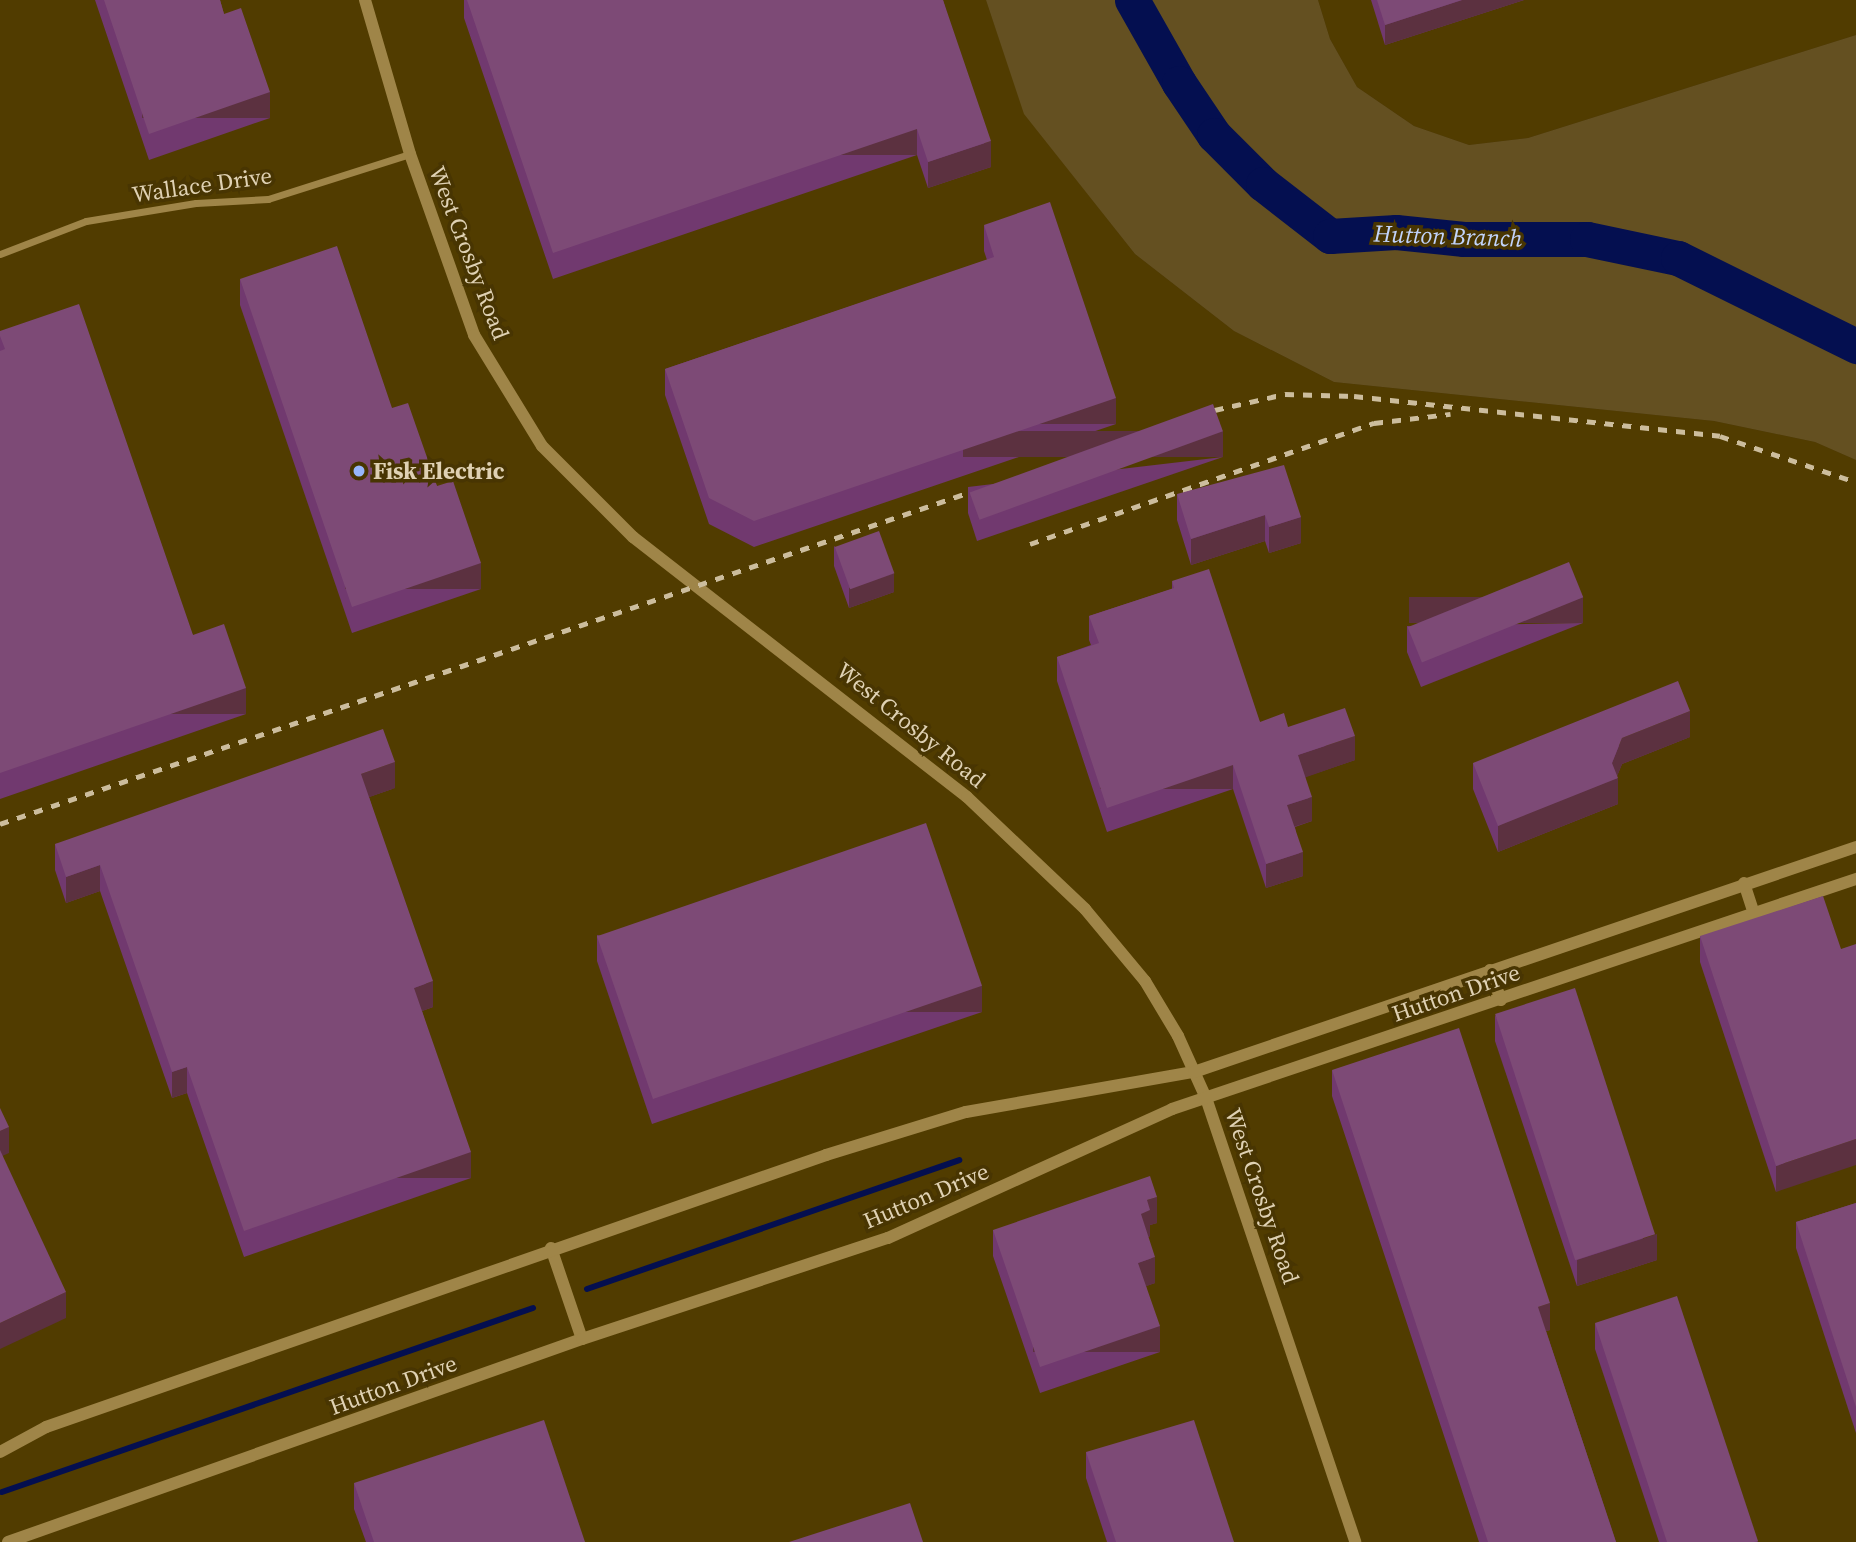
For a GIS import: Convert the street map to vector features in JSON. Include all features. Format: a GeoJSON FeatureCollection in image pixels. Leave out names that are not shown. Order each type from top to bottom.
{"type":"FeatureCollection","features":[{"type":"Feature","properties":{"kind":"street","name":"West Crosby Road"},"geometry":{"type":"LineString","coordinates":[[365,0],[410,154],[474,335],[542,446],[633,537],[967,797],[1085,909],[1145,981],[1206,1098],[1355,1542]]}},
{"type":"Feature","properties":{"kind":"street","name":"Wallace Drive"},"geometry":{"type":"LineString","coordinates":[[0,254],[86,221],[196,203],[268,199],[410,154]]}},
{"type":"Feature","properties":{"kind":"street","name":"Hutton Drive"},"geometry":{"type":"LineString","coordinates":[[0,1452],[46,1427],[551,1248],[966,1112],[1194,1072],[1856,847]]}},
{"type":"Feature","properties":{"kind":"street","name":"Hutton Drive"},"geometry":{"type":"LineString","coordinates":[[8,1542],[582,1339],[888,1238],[1087,1144],[1206,1098],[1856,879]]}},
{"type":"Feature","properties":{"kind":"street"},"geometry":{"type":"LineString","coordinates":[[1744,883],[1754,914]]}},
{"type":"Feature","properties":{"kind":"street"},"geometry":{"type":"LineString","coordinates":[[1490,970],[1501,1000]]}},
{"type":"Feature","properties":{"kind":"street"},"geometry":{"type":"LineString","coordinates":[[551,1248],[582,1339]]}},
{"type":"Feature","properties":{"kind":"shaded area"},"geometry":{"type":"Polygon","coordinates":[[[0,0],[986,0],[1025,114],[1135,254],[1234,331],[1334,382],[1714,421],[1815,442],[1856,460],[1856,1542],[0,1542],[0,0]]]}},
{"type":"Feature","properties":{"kind":"shaded area"},"geometry":{"type":"Polygon","coordinates":[[[986,0],[1318,0],[1330,39],[1357,87],[1414,126],[1469,145],[1528,138],[1856,35],[1856,460],[1815,442],[1714,421],[1334,382],[1234,331],[1135,254],[1024,114],[986,0]]]}},
{"type":"Feature","properties":{"kind":"shaded area"},"geometry":{"type":"Polygon","coordinates":[[[1318,0],[1856,0],[1856,35],[1528,138],[1469,145],[1414,126],[1357,87],[1330,39],[1318,0]]]}},
{"type":"Feature","properties":{"kind":"building"},"geometry":{"type":"Polygon","coordinates":[[[104,0],[220,0],[224,14],[241,8],[270,92],[149,134],[104,0]]]}},
{"type":"Feature","properties":{"kind":"building"},"geometry":{"type":"Polygon","coordinates":[[[467,0],[943,0],[991,141],[928,162],[917,129],[553,253],[467,0]]]}},
{"type":"Feature","properties":{"kind":"building"},"geometry":{"type":"Polygon","coordinates":[[[1377,0],[1462,0],[1385,25],[1377,0]]]}},
{"type":"Feature","properties":{"kind":"building"},"geometry":{"type":"Polygon","coordinates":[[[1050,202],[1116,398],[754,521],[709,498],[665,369],[994,257],[984,225],[1050,202]]]}},
{"type":"Feature","properties":{"kind":"building","name":"Fisk Electric"},"geometry":{"type":"Polygon","coordinates":[[[337,246],[392,408],[408,403],[437,486],[453,481],[481,563],[352,607],[240,279],[337,246]]]}},
{"type":"Feature","properties":{"kind":"building"},"geometry":{"type":"Polygon","coordinates":[[[79,304],[193,635],[224,624],[246,688],[0,773],[0,351],[5,349],[0,331],[79,304]]]}},
{"type":"Feature","properties":{"kind":"building"},"geometry":{"type":"Polygon","coordinates":[[[1213,404],[1223,431],[980,520],[970,493],[1213,404]]]}},
{"type":"Feature","properties":{"kind":"building"},"geometry":{"type":"Polygon","coordinates":[[[1284,465],[1301,517],[1269,527],[1265,515],[1191,539],[1177,494],[1284,465]]]}},
{"type":"Feature","properties":{"kind":"building"},"geometry":{"type":"Polygon","coordinates":[[[879,531],[894,573],[850,589],[835,547],[879,531]]]}},
{"type":"Feature","properties":{"kind":"building"},"geometry":{"type":"Polygon","coordinates":[[[1569,562],[1583,597],[1422,662],[1408,627],[1569,562]]]}},
{"type":"Feature","properties":{"kind":"building"},"geometry":{"type":"Polygon","coordinates":[[[1209,569],[1260,722],[1284,713],[1288,727],[1345,708],[1355,736],[1298,755],[1312,797],[1287,805],[1303,852],[1266,864],[1233,765],[1107,808],[1057,657],[1099,643],[1089,616],[1174,588],[1172,581],[1209,569]]]}},
{"type":"Feature","properties":{"kind":"building"},"geometry":{"type":"Polygon","coordinates":[[[1678,681],[1690,711],[1622,738],[1612,763],[1618,778],[1498,826],[1473,763],[1678,681]]]}},
{"type":"Feature","properties":{"kind":"building"},"geometry":{"type":"Polygon","coordinates":[[[383,729],[395,762],[361,774],[433,981],[414,988],[471,1152],[244,1231],[187,1067],[172,1072],[100,865],[66,877],[55,844],[383,729]]]}},
{"type":"Feature","properties":{"kind":"building"},"geometry":{"type":"Polygon","coordinates":[[[926,823],[982,986],[653,1099],[597,936],[926,823]]]}},
{"type":"Feature","properties":{"kind":"building"},"geometry":{"type":"Polygon","coordinates":[[[1823,896],[1841,949],[1856,944],[1856,1139],[1776,1166],[1700,936],[1823,896]]]}},
{"type":"Feature","properties":{"kind":"building"},"geometry":{"type":"Polygon","coordinates":[[[1575,988],[1655,1234],[1575,1260],[1495,1014],[1575,988]]]}},
{"type":"Feature","properties":{"kind":"building"},"geometry":{"type":"Polygon","coordinates":[[[1459,1028],[1550,1303],[1538,1307],[1616,1542],[1488,1542],[1332,1070],[1459,1028]]]}},
{"type":"Feature","properties":{"kind":"building"},"geometry":{"type":"Polygon","coordinates":[[[0,1108],[9,1127],[0,1131],[0,1108]]]}},
{"type":"Feature","properties":{"kind":"building"},"geometry":{"type":"Polygon","coordinates":[[[0,1150],[66,1292],[0,1323],[0,1150]]]}},
{"type":"Feature","properties":{"kind":"building"},"geometry":{"type":"Polygon","coordinates":[[[1150,1176],[1157,1197],[1147,1200],[1150,1210],[1141,1214],[1155,1257],[1138,1263],[1160,1326],[1040,1367],[993,1230],[1150,1176]]]}},
{"type":"Feature","properties":{"kind":"building"},"geometry":{"type":"Polygon","coordinates":[[[1856,1203],[1856,1407],[1796,1222],[1856,1203]]]}},
{"type":"Feature","properties":{"kind":"building"},"geometry":{"type":"Polygon","coordinates":[[[1677,1296],[1758,1541],[1667,1542],[1595,1323],[1677,1296]]]}},
{"type":"Feature","properties":{"kind":"building"},"geometry":{"type":"Polygon","coordinates":[[[544,1420],[585,1542],[374,1542],[354,1483],[544,1420]]]}},
{"type":"Feature","properties":{"kind":"building"},"geometry":{"type":"Polygon","coordinates":[[[1194,1420],[1234,1542],[1116,1542],[1086,1452],[1194,1420]]]}},
{"type":"Feature","properties":{"kind":"building"},"geometry":{"type":"Polygon","coordinates":[[[910,1503],[923,1542],[789,1542],[910,1503]]]}},
{"type":"Feature","properties":{"kind":"waterway","name":"Hutton Branch"},"geometry":{"type":"LineString","coordinates":[[1132,0],[1179,83],[1214,135],[1263,184],[1330,236],[1396,232],[1464,239],[1587,239],[1678,258],[1856,346]]}},
{"type":"Feature","properties":{"kind":"waterway"},"geometry":{"type":"LineString","coordinates":[[587,1289],[959,1160]]}},
{"type":"Feature","properties":{"kind":"waterway"},"geometry":{"type":"LineString","coordinates":[[2,1492],[533,1308]]}},
{"type":"Feature","properties":{"kind":"railway"},"geometry":{"type":"LineString","coordinates":[[1197,414],[1285,394],[1354,396],[1720,436],[1856,482]]}},
{"type":"Feature","properties":{"kind":"railway"},"geometry":{"type":"LineString","coordinates":[[1030,544],[1374,423],[1450,414]]}},
{"type":"Feature","properties":{"kind":"railway"},"geometry":{"type":"LineString","coordinates":[[0,824],[985,487]]}},
{"type":"Feature","properties":{"kind":"place","name":"Fisk Electric"},"geometry":{"type":"Point","coordinates":[359,471]}}]}
